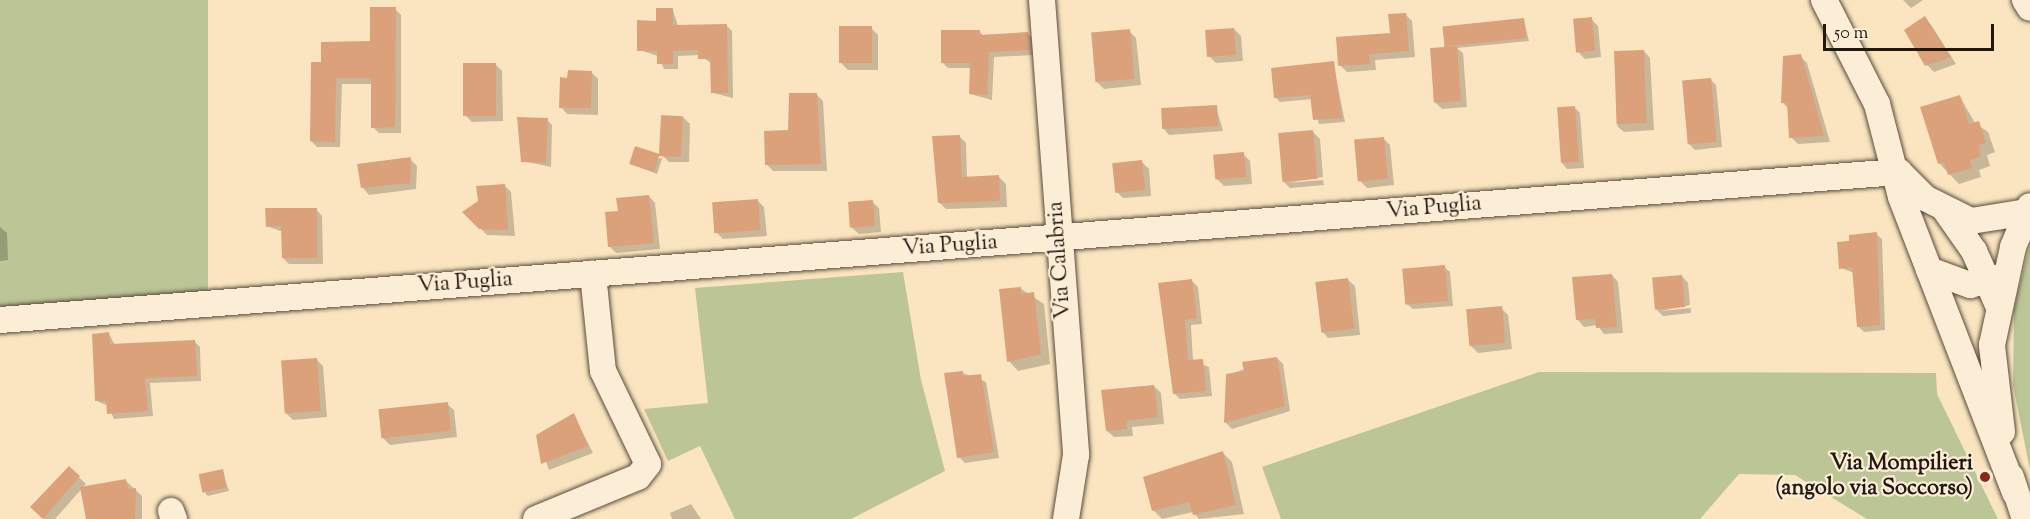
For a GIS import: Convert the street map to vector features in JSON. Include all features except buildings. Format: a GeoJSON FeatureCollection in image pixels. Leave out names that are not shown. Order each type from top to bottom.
{"type":"FeatureCollection","features":[{"type":"Feature","properties":{"kind":"street","name":"Via Calabria"},"geometry":{"type":"LineString","coordinates":[[1042,0],[1076,455],[1066,519]]}},
{"type":"Feature","properties":{"kind":"street"},"geometry":{"type":"LineString","coordinates":[[1824,0],[1877,104],[1899,172],[1901,197],[2025,519]]}},
{"type":"Feature","properties":{"kind":"street"},"geometry":{"type":"LineString","coordinates":[[2025,0],[2030,8]]}},
{"type":"Feature","properties":{"kind":"street","name":"Via Puglia"},"geometry":{"type":"LineString","coordinates":[[0,320],[1899,172]]}},
{"type":"Feature","properties":{"kind":"street"},"geometry":{"type":"LineString","coordinates":[[1899,172],[1946,211],[1997,287]]}},
{"type":"Feature","properties":{"kind":"street"},"geometry":{"type":"LineString","coordinates":[[1946,211],[1971,221],[2029,209]]}},
{"type":"Feature","properties":{"kind":"street"},"geometry":{"type":"LineString","coordinates":[[2014,493],[1993,382],[1997,287],[2029,209]]}},
{"type":"Feature","properties":{"kind":"street"},"geometry":{"type":"LineString","coordinates":[[1929,270],[1952,281],[1997,287]]}},
{"type":"Feature","properties":{"kind":"street"},"geometry":{"type":"LineString","coordinates":[[536,519],[638,477],[648,464],[603,371],[593,274]]}},
{"type":"Feature","properties":{"kind":"green space"},"geometry":{"type":"Polygon","coordinates":[[[0,0],[208,0],[208,306],[0,306],[0,0]]]}},
{"type":"Feature","properties":{"kind":"green space"},"geometry":{"type":"Polygon","coordinates":[[[2030,244],[2030,470],[2013,385],[2014,308],[2030,244]]]}},
{"type":"Feature","properties":{"kind":"green space"},"geometry":{"type":"Polygon","coordinates":[[[903,272],[921,380],[945,471],[851,519],[735,519],[700,446],[668,461],[644,409],[708,403],[695,288],[903,272]]]}},
{"type":"Feature","properties":{"kind":"green space"},"geometry":{"type":"Polygon","coordinates":[[[1539,372],[1936,373],[1937,394],[1998,519],[1867,519],[1795,475],[1739,474],[1700,519],[1281,519],[1262,467],[1539,372]]]}},
{"type":"Feature","properties":{"kind":"place","name":"Via Mompilieri (angolo via Soccorso)"},"geometry":{"type":"Point","coordinates":[1985,477]}}]}
